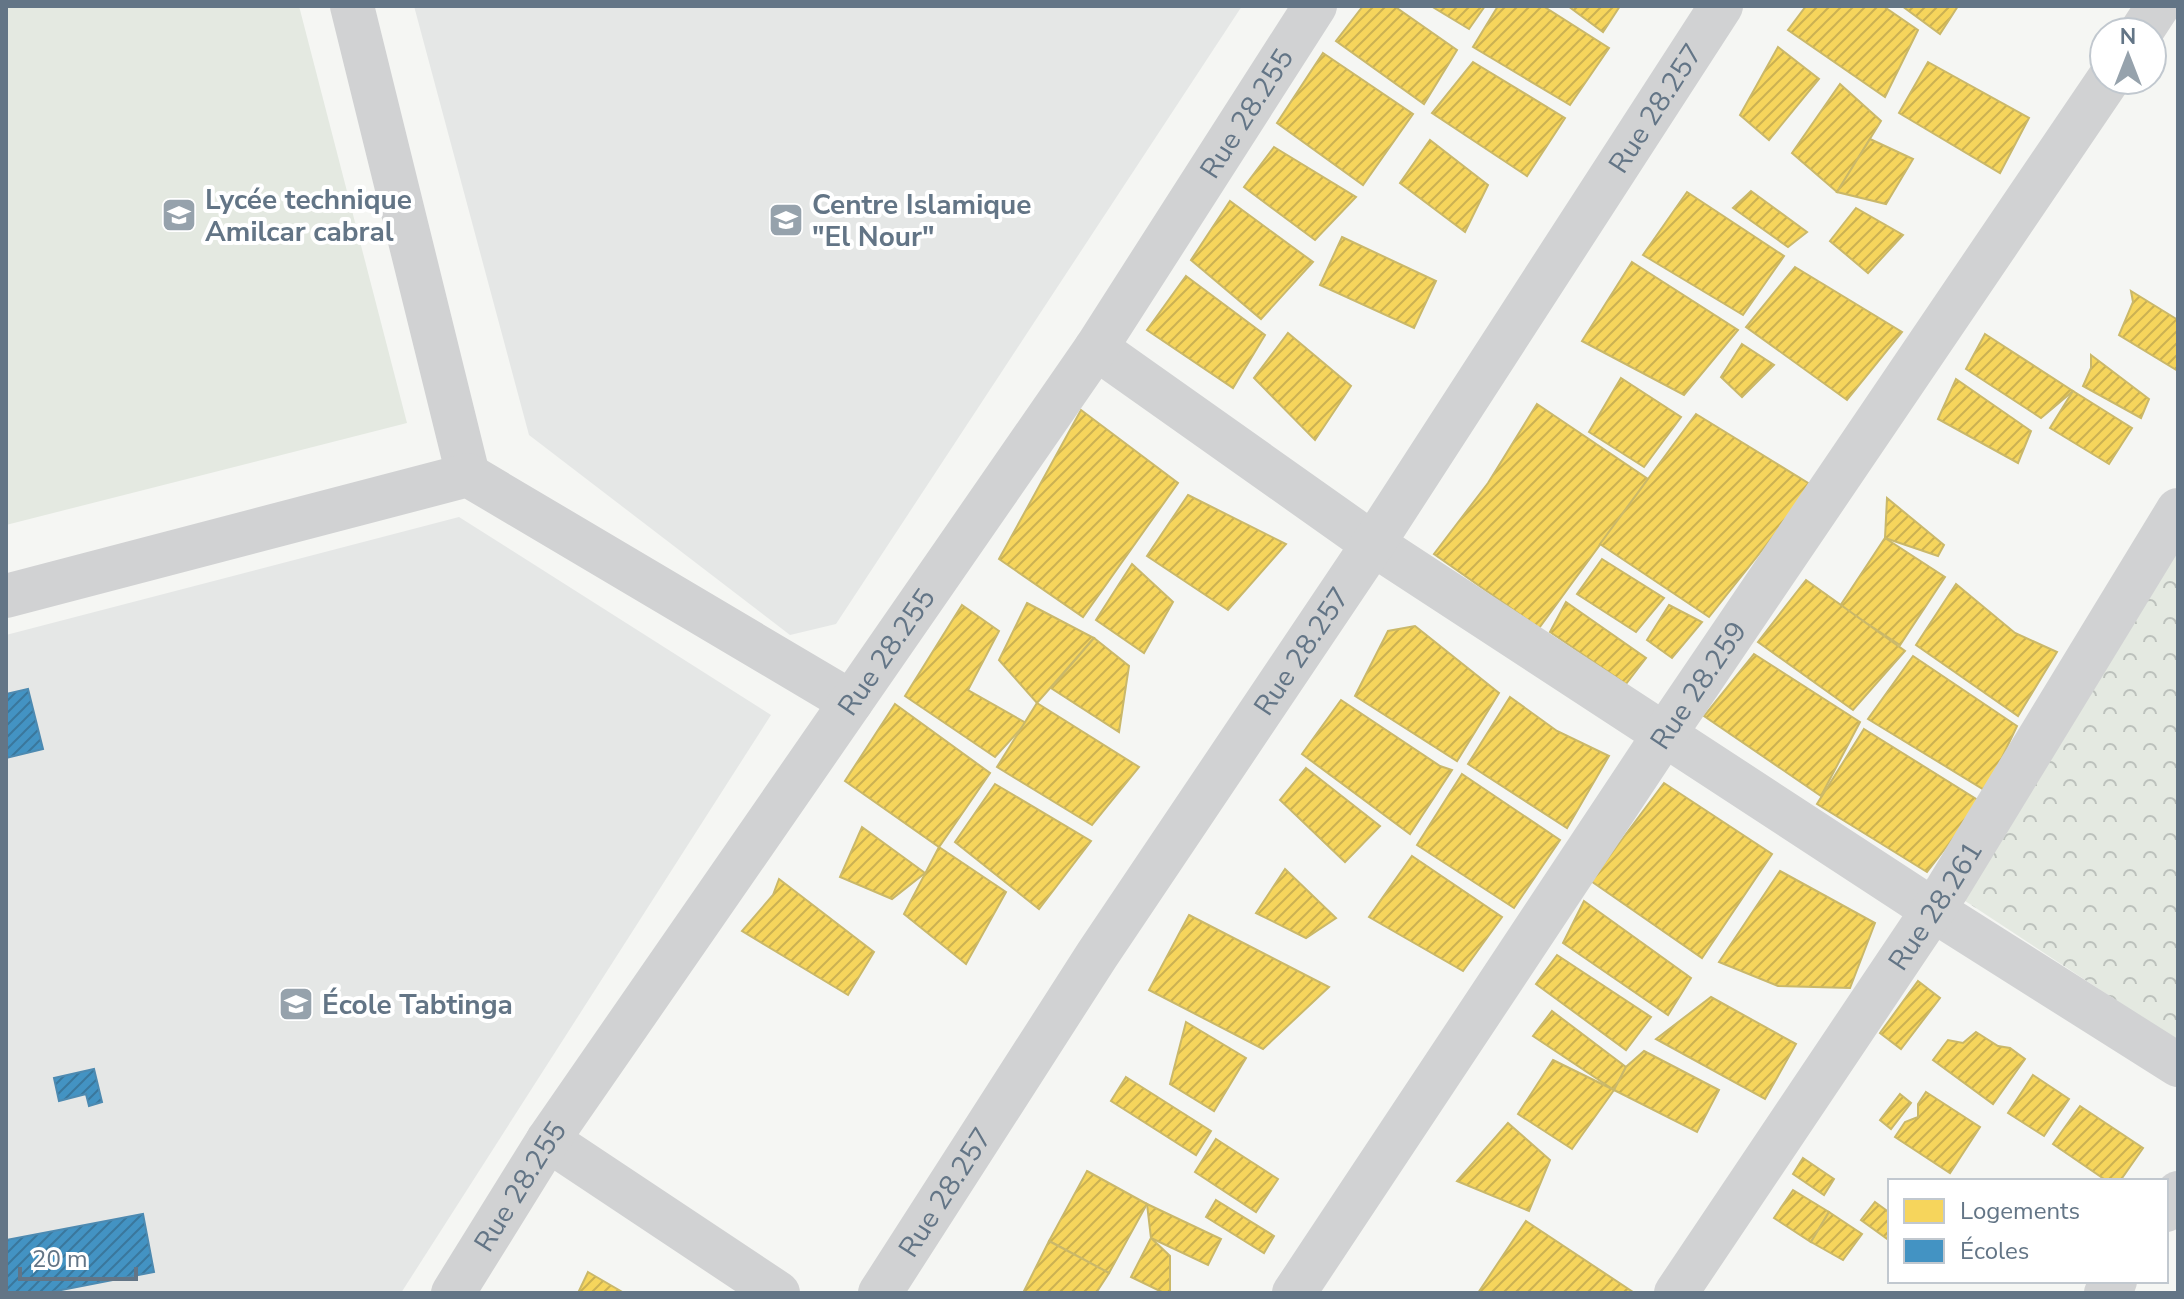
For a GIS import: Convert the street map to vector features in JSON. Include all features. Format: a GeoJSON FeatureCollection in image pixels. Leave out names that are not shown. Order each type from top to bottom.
{"type":"FeatureCollection","features":[{"type":"Feature","properties":{"kind":"street"},"geometry":{"type":"LineString","coordinates":[[352,6],[468,475]]}},
{"type":"Feature","properties":{"kind":"street","name":"Rue 28.255"},"geometry":{"type":"LineString","coordinates":[[453,1293],[548,1140],[1096,348],[1315,6]]}},
{"type":"Feature","properties":{"kind":"street","name":"Rue 28.257"},"geometry":{"type":"LineString","coordinates":[[880,1293],[1097,955],[1373,544],[1721,6]]}},
{"type":"Feature","properties":{"kind":"street","name":"Rue 28.259"},"geometry":{"type":"LineString","coordinates":[[1294,1293],[1664,735],[2097,96]]}},
{"type":"Feature","properties":{"kind":"street"},"geometry":{"type":"LineString","coordinates":[[1096,348],[1373,544],[1933,910],[2178,1065]]}},
{"type":"Feature","properties":{"kind":"street"},"geometry":{"type":"LineString","coordinates":[[6,596],[468,475],[851,702]]}},
{"type":"Feature","properties":{"kind":"street","name":"Rue 28.261"},"geometry":{"type":"LineString","coordinates":[[1676,1293],[1933,910],[2178,510]]}},
{"type":"Feature","properties":{"kind":"street"},"geometry":{"type":"LineString","coordinates":[[548,1140],[778,1293]]}},
{"type":"Feature","properties":{"kind":"shaded area","name":"Centre Islamique \"El Nour\""},"geometry":{"type":"Polygon","coordinates":[[[414,6],[1242,6],[836,624],[790,635],[529,435],[414,6]]]}},
{"type":"Feature","properties":{"kind":"shaded area","name":"École Tabtinga"},"geometry":{"type":"Polygon","coordinates":[[[459,517],[771,715],[401,1293],[6,1293],[6,635],[459,517]]]}},
{"type":"Feature","properties":{"kind":"green space","name":"Lycée technique Amilcar cabral"},"geometry":{"type":"Polygon","coordinates":[[[6,6],[299,6],[407,423],[6,525],[6,6]]]}},
{"type":"Feature","properties":{"kind":"green space"},"geometry":{"type":"Polygon","coordinates":[[[2178,532],[2178,1041],[1947,889],[2178,532]]]}},
{"type":"Feature","properties":{"kind":"building: Logements"},"geometry":{"type":"Polygon","coordinates":[[[1363,6],[1394,6],[1457,50],[1424,104],[1336,41],[1363,6]]]}},
{"type":"Feature","properties":{"kind":"building: Logements"},"geometry":{"type":"Polygon","coordinates":[[[1431,6],[1485,6],[1469,29],[1431,6]]]}},
{"type":"Feature","properties":{"kind":"building: Logements"},"geometry":{"type":"Polygon","coordinates":[[[1498,6],[1543,6],[1609,48],[1570,105],[1473,47],[1498,6]]]}},
{"type":"Feature","properties":{"kind":"building: Logements"},"geometry":{"type":"Polygon","coordinates":[[[1568,6],[1620,6],[1603,32],[1568,6]]]}},
{"type":"Feature","properties":{"kind":"building: Logements"},"geometry":{"type":"Polygon","coordinates":[[[1806,6],[1883,6],[1918,30],[1885,97],[1788,30],[1806,6]]]}},
{"type":"Feature","properties":{"kind":"building: Logements"},"geometry":{"type":"Polygon","coordinates":[[[1902,6],[1958,6],[1940,34],[1902,6]]]}},
{"type":"Feature","properties":{"kind":"building: Logements"},"geometry":{"type":"Polygon","coordinates":[[[1778,47],[1819,79],[1769,140],[1740,115],[1778,47]]]}},
{"type":"Feature","properties":{"kind":"building: Logements"},"geometry":{"type":"Polygon","coordinates":[[[1323,53],[1413,114],[1363,185],[1277,123],[1323,53]]]}},
{"type":"Feature","properties":{"kind":"building: Logements"},"geometry":{"type":"Polygon","coordinates":[[[1473,62],[1565,118],[1527,176],[1432,113],[1473,62]]]}},
{"type":"Feature","properties":{"kind":"building: Logements"},"geometry":{"type":"Polygon","coordinates":[[[1928,62],[2029,118],[2000,173],[1899,113],[1928,62]]]}},
{"type":"Feature","properties":{"kind":"building: Logements"},"geometry":{"type":"Polygon","coordinates":[[[1840,84],[1881,121],[1837,192],[1792,153],[1840,84]]]}},
{"type":"Feature","properties":{"kind":"building: Logements"},"geometry":{"type":"Polygon","coordinates":[[[1870,139],[1913,159],[1886,204],[1837,192],[1870,139]]]}},
{"type":"Feature","properties":{"kind":"building: Logements"},"geometry":{"type":"Polygon","coordinates":[[[1430,140],[1488,185],[1465,232],[1400,183],[1430,140]]]}},
{"type":"Feature","properties":{"kind":"building: Logements"},"geometry":{"type":"Polygon","coordinates":[[[1274,147],[1356,197],[1315,240],[1244,187],[1274,147]]]}},
{"type":"Feature","properties":{"kind":"building: Logements"},"geometry":{"type":"Polygon","coordinates":[[[1751,191],[1807,232],[1788,247],[1733,208],[1751,191]]]}},
{"type":"Feature","properties":{"kind":"building: Logements"},"geometry":{"type":"Polygon","coordinates":[[[1687,192],[1784,256],[1743,315],[1643,255],[1687,192]]]}},
{"type":"Feature","properties":{"kind":"building: Logements"},"geometry":{"type":"Polygon","coordinates":[[[1230,201],[1313,262],[1261,319],[1191,260],[1230,201]]]}},
{"type":"Feature","properties":{"kind":"building: Logements"},"geometry":{"type":"Polygon","coordinates":[[[1856,208],[1903,235],[1868,273],[1830,241],[1856,208]]]}},
{"type":"Feature","properties":{"kind":"building: Logements"},"geometry":{"type":"Polygon","coordinates":[[[1342,237],[1436,281],[1414,328],[1320,285],[1342,237]]]}},
{"type":"Feature","properties":{"kind":"building: Logements"},"geometry":{"type":"Polygon","coordinates":[[[1632,262],[1738,330],[1684,395],[1582,341],[1632,262]]]}},
{"type":"Feature","properties":{"kind":"building: Logements"},"geometry":{"type":"Polygon","coordinates":[[[1795,267],[1902,332],[1847,400],[1746,327],[1795,267]]]}},
{"type":"Feature","properties":{"kind":"building: Logements"},"geometry":{"type":"Polygon","coordinates":[[[1186,276],[1265,335],[1233,388],[1147,330],[1186,276]]]}},
{"type":"Feature","properties":{"kind":"building: Logements"},"geometry":{"type":"Polygon","coordinates":[[[2131,291],[2178,320],[2178,371],[2119,335],[2133,302],[2131,291]]]}},
{"type":"Feature","properties":{"kind":"building: Logements"},"geometry":{"type":"Polygon","coordinates":[[[1288,333],[1351,386],[1315,440],[1254,378],[1288,333]]]}},
{"type":"Feature","properties":{"kind":"building: Logements"},"geometry":{"type":"Polygon","coordinates":[[[1985,334],[2073,391],[2041,418],[1966,369],[1985,334]]]}},
{"type":"Feature","properties":{"kind":"building: Logements"},"geometry":{"type":"Polygon","coordinates":[[[1742,344],[1774,365],[1742,397],[1721,377],[1742,344]]]}},
{"type":"Feature","properties":{"kind":"building: Logements"},"geometry":{"type":"Polygon","coordinates":[[[2091,355],[2149,399],[2141,418],[2083,386],[2091,368],[2091,355]]]}},
{"type":"Feature","properties":{"kind":"building: Logements"},"geometry":{"type":"Polygon","coordinates":[[[1621,378],[1681,417],[1644,467],[1589,432],[1621,378]]]}},
{"type":"Feature","properties":{"kind":"building: Logements"},"geometry":{"type":"Polygon","coordinates":[[[1956,379],[2031,431],[2018,463],[1938,419],[1956,379]]]}},
{"type":"Feature","properties":{"kind":"building: Logements"},"geometry":{"type":"Polygon","coordinates":[[[2073,391],[2132,428],[2109,464],[2050,428],[2073,391]]]}},
{"type":"Feature","properties":{"kind":"building: Logements"},"geometry":{"type":"Polygon","coordinates":[[[1537,404],[1648,479],[1539,628],[1434,554],[1488,483],[1537,404]]]}},
{"type":"Feature","properties":{"kind":"building: Logements"},"geometry":{"type":"Polygon","coordinates":[[[1081,410],[1178,483],[1083,617],[999,559],[1081,410]]]}},
{"type":"Feature","properties":{"kind":"building: Logements"},"geometry":{"type":"Polygon","coordinates":[[[1696,414],[1813,486],[1709,617],[1600,544],[1696,414]]]}},
{"type":"Feature","properties":{"kind":"building: Logements"},"geometry":{"type":"Polygon","coordinates":[[[1188,495],[1286,544],[1228,610],[1147,556],[1188,495]]]}},
{"type":"Feature","properties":{"kind":"building: Logements"},"geometry":{"type":"Polygon","coordinates":[[[1887,498],[1944,545],[1938,556],[1885,538],[1887,498]]]}},
{"type":"Feature","properties":{"kind":"building: Logements"},"geometry":{"type":"Polygon","coordinates":[[[1885,538],[1945,577],[1900,645],[1840,606],[1885,538]]]}},
{"type":"Feature","properties":{"kind":"building: Logements"},"geometry":{"type":"Polygon","coordinates":[[[1602,559],[1664,598],[1636,632],[1577,594],[1602,559]]]}},
{"type":"Feature","properties":{"kind":"building: Logements"},"geometry":{"type":"Polygon","coordinates":[[[1132,564],[1173,602],[1144,653],[1096,620],[1132,564]]]}},
{"type":"Feature","properties":{"kind":"building: Logements"},"geometry":{"type":"Polygon","coordinates":[[[1806,580],[1905,651],[1853,710],[1758,642],[1806,580]]]}},
{"type":"Feature","properties":{"kind":"building: Logements"},"geometry":{"type":"Polygon","coordinates":[[[1956,584],[2015,633],[2057,652],[2018,716],[1916,645],[1956,584]]]}},
{"type":"Feature","properties":{"kind":"building: Logements"},"geometry":{"type":"Polygon","coordinates":[[[1566,602],[1646,658],[1626,684],[1550,632],[1566,602]]]}},
{"type":"Feature","properties":{"kind":"building: Logements"},"geometry":{"type":"Polygon","coordinates":[[[1027,603],[1094,638],[1037,703],[999,660],[1027,603]]]}},
{"type":"Feature","properties":{"kind":"building: Logements"},"geometry":{"type":"Polygon","coordinates":[[[962,605],[999,631],[968,690],[1026,723],[995,757],[905,696],[962,605]]]}},
{"type":"Feature","properties":{"kind":"building: Logements"},"geometry":{"type":"Polygon","coordinates":[[[1669,605],[1702,622],[1672,658],[1647,640],[1669,605]]]}},
{"type":"Feature","properties":{"kind":"building: Logements"},"geometry":{"type":"Polygon","coordinates":[[[1415,626],[1499,693],[1457,761],[1355,696],[1388,631],[1415,626]]]}},
{"type":"Feature","properties":{"kind":"building: Logements"},"geometry":{"type":"Polygon","coordinates":[[[1094,638],[1129,666],[1119,732],[1051,688],[1094,638]]]}},
{"type":"Feature","properties":{"kind":"building: Logements"},"geometry":{"type":"Polygon","coordinates":[[[1754,654],[1860,722],[1821,796],[1704,716],[1754,654]]]}},
{"type":"Feature","properties":{"kind":"building: Logements"},"geometry":{"type":"Polygon","coordinates":[[[1913,656],[2017,726],[1986,791],[1868,719],[1913,656]]]}},
{"type":"Feature","properties":{"kind":"building: Logements"},"geometry":{"type":"Polygon","coordinates":[[[1510,697],[1557,731],[1609,756],[1567,828],[1468,764],[1510,697]]]}},
{"type":"Feature","properties":{"kind":"building: Logements"},"geometry":{"type":"Polygon","coordinates":[[[1341,700],[1440,766],[1452,770],[1410,834],[1302,754],[1341,700]]]}},
{"type":"Feature","properties":{"kind":"building: Logements"},"geometry":{"type":"Polygon","coordinates":[[[1037,703],[1139,767],[1092,825],[997,767],[1037,703]]]}},
{"type":"Feature","properties":{"kind":"building: Logements"},"geometry":{"type":"Polygon","coordinates":[[[895,704],[990,773],[939,847],[845,781],[895,704]]]}},
{"type":"Feature","properties":{"kind":"building: Logements"},"geometry":{"type":"Polygon","coordinates":[[[1864,729],[1981,802],[1927,872],[1817,804],[1864,729]]]}},
{"type":"Feature","properties":{"kind":"building: Logements"},"geometry":{"type":"Polygon","coordinates":[[[1306,768],[1380,826],[1345,862],[1280,800],[1306,768]]]}},
{"type":"Feature","properties":{"kind":"building: Logements"},"geometry":{"type":"Polygon","coordinates":[[[1462,774],[1560,840],[1514,908],[1417,845],[1462,774]]]}},
{"type":"Feature","properties":{"kind":"building: Logements"},"geometry":{"type":"Polygon","coordinates":[[[1664,783],[1772,854],[1702,958],[1591,881],[1664,783]]]}},
{"type":"Feature","properties":{"kind":"building: Logements"},"geometry":{"type":"Polygon","coordinates":[[[995,784],[1091,841],[1039,909],[955,842],[995,784]]]}},
{"type":"Feature","properties":{"kind":"building: Logements"},"geometry":{"type":"Polygon","coordinates":[[[862,827],[925,873],[892,899],[840,877],[862,827]]]}},
{"type":"Feature","properties":{"kind":"building: Logements"},"geometry":{"type":"Polygon","coordinates":[[[939,847],[1006,892],[966,964],[904,914],[939,847]]]}},
{"type":"Feature","properties":{"kind":"building: Logements"},"geometry":{"type":"Polygon","coordinates":[[[1412,856],[1502,917],[1463,971],[1369,917],[1412,856]]]}},
{"type":"Feature","properties":{"kind":"building: Logements"},"geometry":{"type":"Polygon","coordinates":[[[1285,869],[1336,918],[1306,938],[1256,913],[1285,869]]]}},
{"type":"Feature","properties":{"kind":"building: Logements"},"geometry":{"type":"Polygon","coordinates":[[[1780,871],[1875,923],[1850,988],[1778,986],[1719,962],[1780,871]]]}},
{"type":"Feature","properties":{"kind":"building: Logements"},"geometry":{"type":"Polygon","coordinates":[[[779,879],[874,952],[848,995],[742,931],[773,895],[779,879]]]}},
{"type":"Feature","properties":{"kind":"building: Logements"},"geometry":{"type":"Polygon","coordinates":[[[1584,901],[1691,978],[1668,1015],[1563,943],[1584,901]]]}},
{"type":"Feature","properties":{"kind":"building: Logements"},"geometry":{"type":"Polygon","coordinates":[[[1189,915],[1329,987],[1263,1049],[1149,990],[1189,915]]]}},
{"type":"Feature","properties":{"kind":"building: Logements"},"geometry":{"type":"Polygon","coordinates":[[[1557,955],[1651,1017],[1626,1050],[1536,984],[1557,955]]]}},
{"type":"Feature","properties":{"kind":"building: Logements"},"geometry":{"type":"Polygon","coordinates":[[[1918,981],[1940,998],[1901,1049],[1880,1033],[1918,981]]]}},
{"type":"Feature","properties":{"kind":"building: Logements"},"geometry":{"type":"Polygon","coordinates":[[[1711,997],[1796,1044],[1765,1099],[1656,1039],[1711,997]]]}},
{"type":"Feature","properties":{"kind":"building: Logements"},"geometry":{"type":"Polygon","coordinates":[[[1552,1011],[1626,1067],[1614,1090],[1533,1036],[1552,1011]]]}},
{"type":"Feature","properties":{"kind":"building: Logements"},"geometry":{"type":"Polygon","coordinates":[[[1186,1022],[1246,1058],[1214,1111],[1170,1084],[1186,1022]]]}},
{"type":"Feature","properties":{"kind":"building: Logements"},"geometry":{"type":"Polygon","coordinates":[[[1976,1032],[2025,1059],[1993,1104],[1933,1060],[1948,1040],[1963,1043],[1976,1032]]]}},
{"type":"Feature","properties":{"kind":"building: Logements"},"geometry":{"type":"Polygon","coordinates":[[[1644,1051],[1719,1090],[1697,1132],[1614,1090],[1626,1067],[1644,1051]]]}},
{"type":"Feature","properties":{"kind":"building: Logements"},"geometry":{"type":"Polygon","coordinates":[[[1553,1060],[1614,1090],[1572,1149],[1518,1114],[1553,1060]]]}},
{"type":"Feature","properties":{"kind":"building: Logements"},"geometry":{"type":"Polygon","coordinates":[[[2033,1075],[2069,1099],[2044,1136],[2008,1113],[2033,1075]]]}},
{"type":"Feature","properties":{"kind":"building: Logements"},"geometry":{"type":"Polygon","coordinates":[[[1126,1077],[1211,1131],[1196,1155],[1111,1101],[1126,1077]]]}},
{"type":"Feature","properties":{"kind":"building: Logements"},"geometry":{"type":"Polygon","coordinates":[[[1926,1092],[1980,1127],[1950,1173],[1895,1137],[1905,1122],[1918,1117],[1918,1104],[1926,1092]]]}},
{"type":"Feature","properties":{"kind":"building: Logements"},"geometry":{"type":"Polygon","coordinates":[[[1900,1094],[1911,1103],[1891,1129],[1880,1120],[1900,1094]]]}},
{"type":"Feature","properties":{"kind":"building: Logements"},"geometry":{"type":"Polygon","coordinates":[[[2080,1106],[2143,1148],[2121,1179],[2104,1179],[2053,1144],[2080,1106]]]}},
{"type":"Feature","properties":{"kind":"building: Logements"},"geometry":{"type":"Polygon","coordinates":[[[1508,1123],[1550,1160],[1529,1211],[1457,1181],[1508,1123]]]}},
{"type":"Feature","properties":{"kind":"building: Logements"},"geometry":{"type":"Polygon","coordinates":[[[1216,1139],[1278,1179],[1256,1212],[1195,1172],[1216,1139]]]}},
{"type":"Feature","properties":{"kind":"building: Logements"},"geometry":{"type":"Polygon","coordinates":[[[1803,1158],[1834,1179],[1824,1195],[1793,1174],[1803,1158]]]}},
{"type":"Feature","properties":{"kind":"building: Logements"},"geometry":{"type":"Polygon","coordinates":[[[1087,1171],[1147,1204],[1109,1273],[1049,1241],[1087,1171]]]}},
{"type":"Feature","properties":{"kind":"building: Logements"},"geometry":{"type":"Polygon","coordinates":[[[1793,1190],[1829,1212],[1811,1242],[1774,1218],[1793,1190]]]}},
{"type":"Feature","properties":{"kind":"building: Logements"},"geometry":{"type":"Polygon","coordinates":[[[1216,1200],[1274,1236],[1264,1253],[1206,1217],[1216,1200]]]}},
{"type":"Feature","properties":{"kind":"building: Logements"},"geometry":{"type":"Polygon","coordinates":[[[1875,1202],[1888,1212],[1888,1240],[1861,1220],[1875,1202]]]}},
{"type":"Feature","properties":{"kind":"building: Logements"},"geometry":{"type":"Polygon","coordinates":[[[1147,1204],[1221,1239],[1208,1265],[1151,1238],[1147,1204]]]}},
{"type":"Feature","properties":{"kind":"building: Logements"},"geometry":{"type":"Polygon","coordinates":[[[1829,1212],[1862,1234],[1843,1260],[1811,1242],[1829,1212]]]}},
{"type":"Feature","properties":{"kind":"building: Logements"},"geometry":{"type":"Polygon","coordinates":[[[1526,1221],[1633,1292],[1478,1293],[1526,1221]]]}},
{"type":"Feature","properties":{"kind":"building: Logements"},"geometry":{"type":"Polygon","coordinates":[[[1151,1238],[1170,1256],[1170,1293],[1131,1277],[1151,1238]]]}},
{"type":"Feature","properties":{"kind":"building: Logements"},"geometry":{"type":"Polygon","coordinates":[[[1049,1241],[1109,1273],[1096,1293],[1023,1293],[1049,1241]]]}},
{"type":"Feature","properties":{"kind":"building: Logements"},"geometry":{"type":"Polygon","coordinates":[[[588,1272],[624,1293],[578,1293],[588,1272]]]}},
{"type":"Feature","properties":{"kind":"building: Écoles"},"geometry":{"type":"Polygon","coordinates":[[[28,689],[43,749],[6,758],[6,694],[28,689]]]}},
{"type":"Feature","properties":{"kind":"building: Écoles"},"geometry":{"type":"Polygon","coordinates":[[[94,1069],[102,1102],[89,1106],[86,1094],[59,1101],[54,1078],[94,1069]]]}},
{"type":"Feature","properties":{"kind":"building: Écoles"},"geometry":{"type":"Polygon","coordinates":[[[143,1214],[154,1272],[46,1293],[6,1293],[6,1240],[143,1214]]]}},
{"type":"Feature","properties":{"kind":"place","name":"Lycée technique Amilcar cabral"},"geometry":{"type":"Point","coordinates":[179,215]}},
{"type":"Feature","properties":{"kind":"place","name":"Centre Islamique \"El Nour\""},"geometry":{"type":"Point","coordinates":[786,220]}},
{"type":"Feature","properties":{"kind":"place","name":"École Tabtinga"},"geometry":{"type":"Point","coordinates":[296,1004]}}]}
